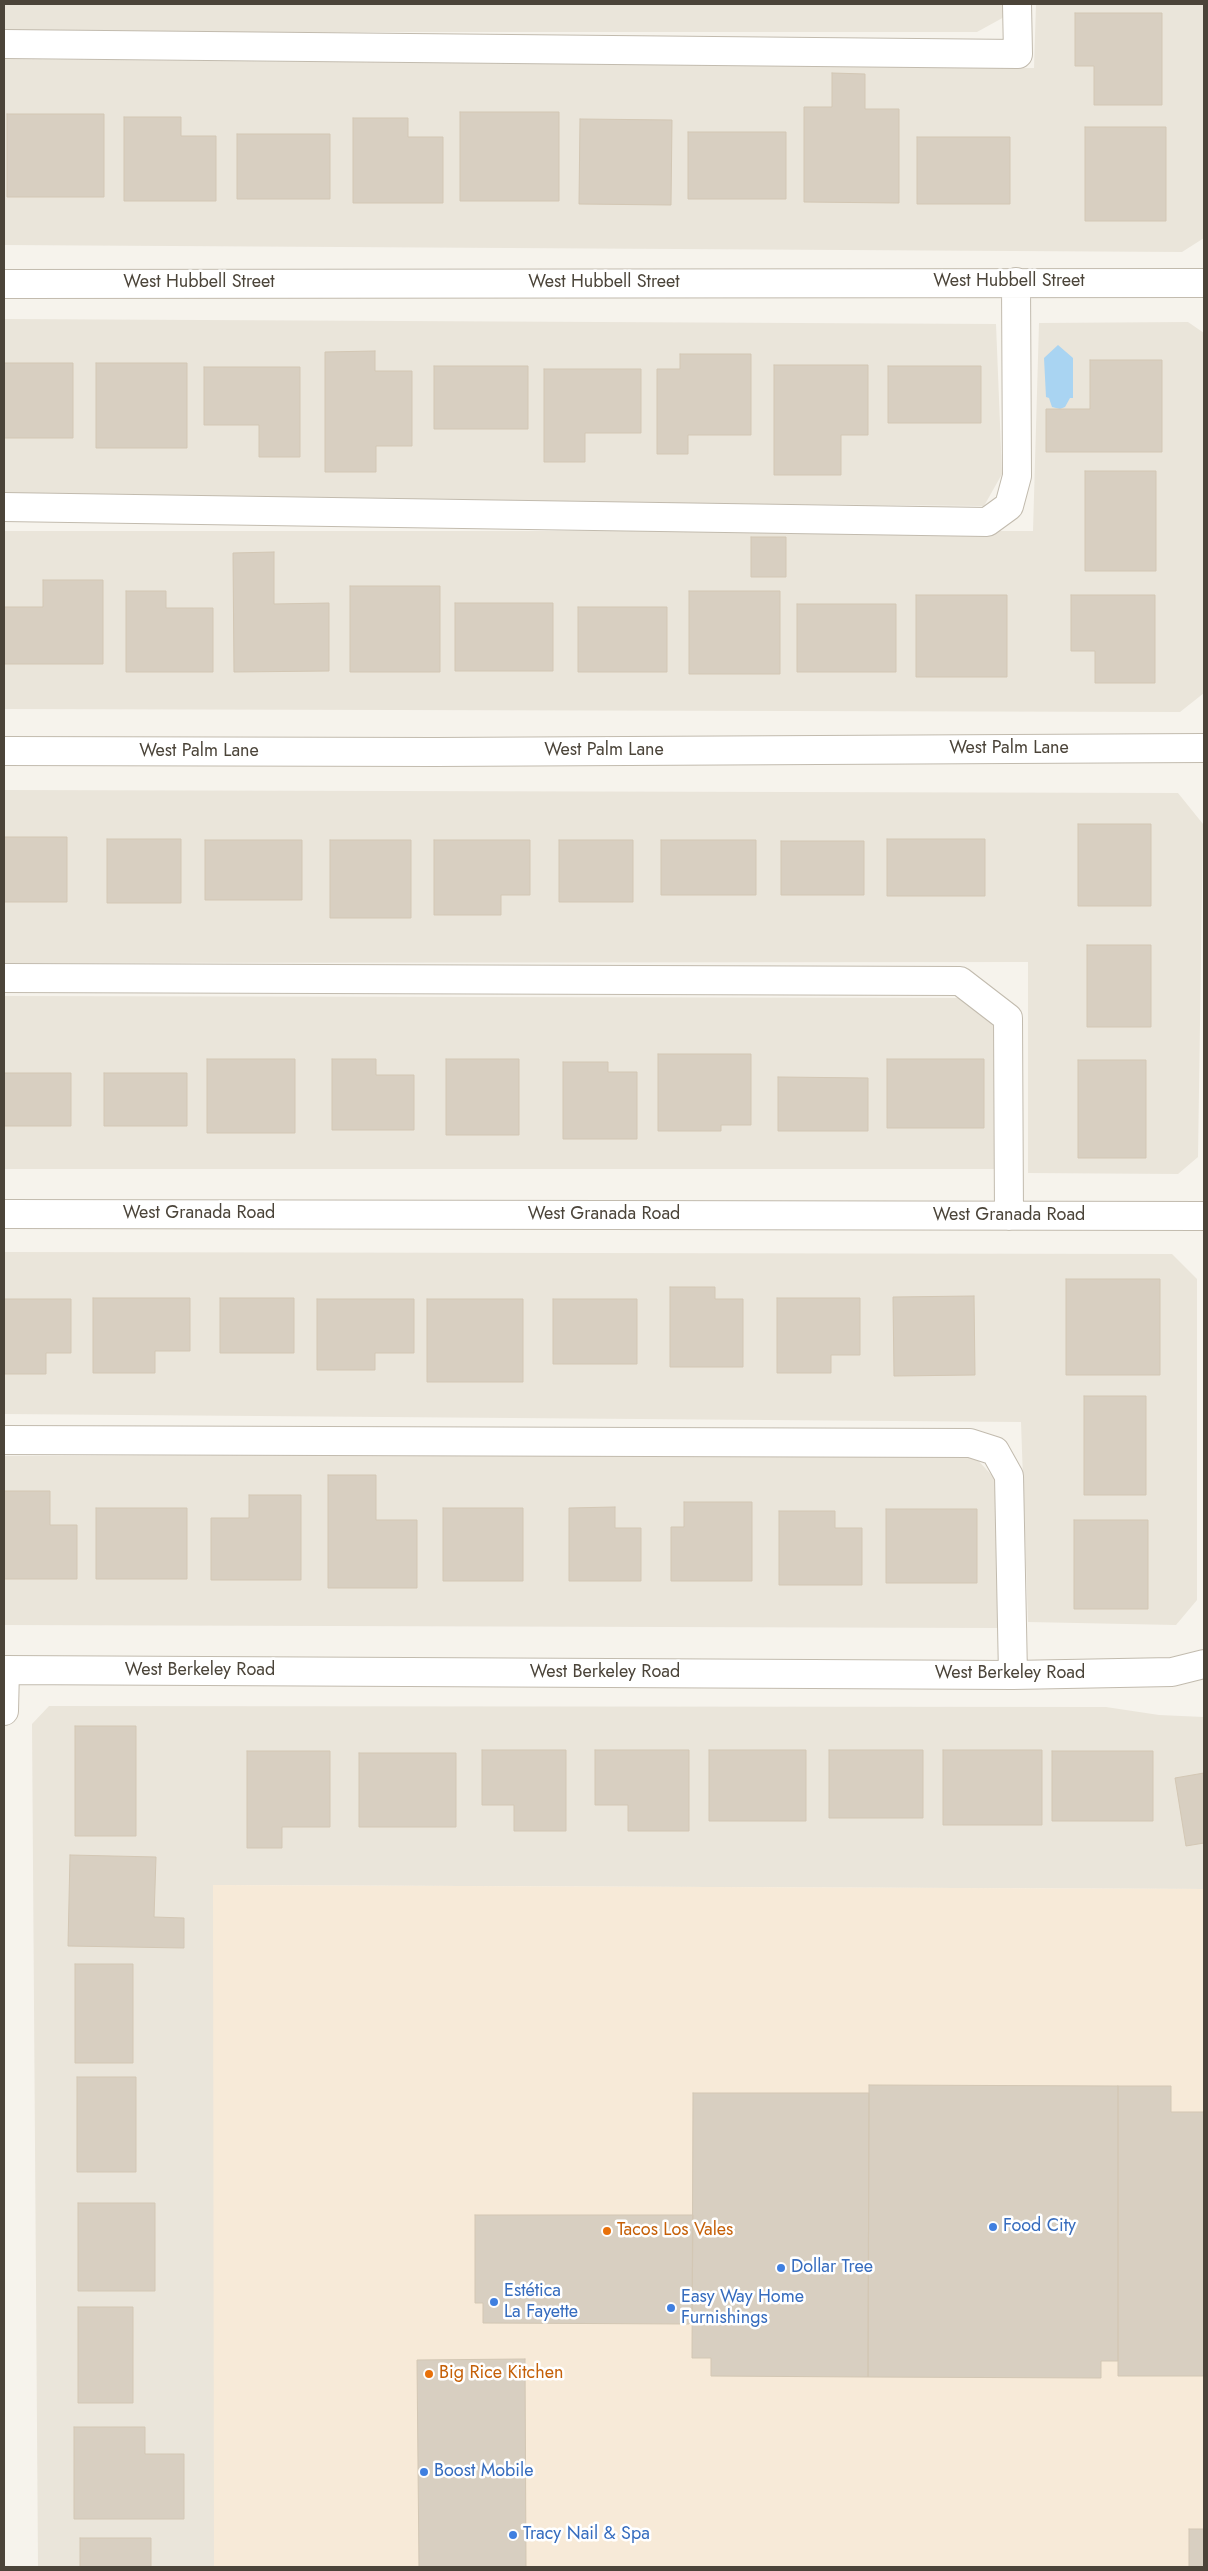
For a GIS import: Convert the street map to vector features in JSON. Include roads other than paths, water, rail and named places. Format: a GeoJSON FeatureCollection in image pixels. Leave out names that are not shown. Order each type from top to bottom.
{"type":"FeatureCollection","features":[{"type":"Feature","properties":{"kind":"street"},"geometry":{"type":"LineString","coordinates":[[4,44],[1018,54],[1017,4]]}},
{"type":"Feature","properties":{"kind":"street"},"geometry":{"type":"LineString","coordinates":[[4,507],[986,522],[1009,506],[1017,476],[1016,282]]}},
{"type":"Feature","properties":{"kind":"street","name":"West Hubbell Street"},"geometry":{"type":"LineString","coordinates":[[4,284],[1204,283]]}},
{"type":"Feature","properties":{"kind":"street","name":"West Palm Lane"},"geometry":{"type":"LineString","coordinates":[[4,751],[445,752],[1204,748]]}},
{"type":"Feature","properties":{"kind":"street"},"geometry":{"type":"LineString","coordinates":[[4,978],[960,982],[1008,1018],[1009,1216]]}},
{"type":"Feature","properties":{"kind":"street","name":"West Granada Road"},"geometry":{"type":"LineString","coordinates":[[4,1214],[1204,1216]]}},
{"type":"Feature","properties":{"kind":"street"},"geometry":{"type":"LineString","coordinates":[[4,1440],[970,1443],[995,1451],[1009,1476],[1014,1675]]}},
{"type":"Feature","properties":{"kind":"street","name":"West Berkeley Road"},"geometry":{"type":"LineString","coordinates":[[4,1670],[1014,1675],[1172,1672],[1204,1664]]}},
{"type":"Feature","properties":{"kind":"street"},"geometry":{"type":"LineString","coordinates":[[4,1670],[4,1711]]}},
{"type":"Feature","properties":{"kind":"water"},"geometry":{"type":"Polygon","coordinates":[[[1058,345],[1073,358],[1073,398],[1070,398],[1065,407],[1060,409],[1052,407],[1049,398],[1046,397],[1044,358],[1058,345]]]}},
{"type":"Feature","properties":{"kind":"place","name":"Food City"},"geometry":{"type":"Point","coordinates":[993,2227]}},
{"type":"Feature","properties":{"kind":"place","name":"Tacos Los Vales"},"geometry":{"type":"Point","coordinates":[607,2231]}},
{"type":"Feature","properties":{"kind":"place","name":"Dollar Tree"},"geometry":{"type":"Point","coordinates":[781,2268]}},
{"type":"Feature","properties":{"kind":"place","name":"Estética La Fayette"},"geometry":{"type":"Point","coordinates":[494,2302]}},
{"type":"Feature","properties":{"kind":"place","name":"Easy Way Home Furnishings"},"geometry":{"type":"Point","coordinates":[671,2308]}},
{"type":"Feature","properties":{"kind":"place","name":"Big Rice Kitchen"},"geometry":{"type":"Point","coordinates":[429,2374]}},
{"type":"Feature","properties":{"kind":"place","name":"Boost Mobile"},"geometry":{"type":"Point","coordinates":[424,2472]}},
{"type":"Feature","properties":{"kind":"place","name":"Tracy Nail & Spa"},"geometry":{"type":"Point","coordinates":[513,2535]}}]}
